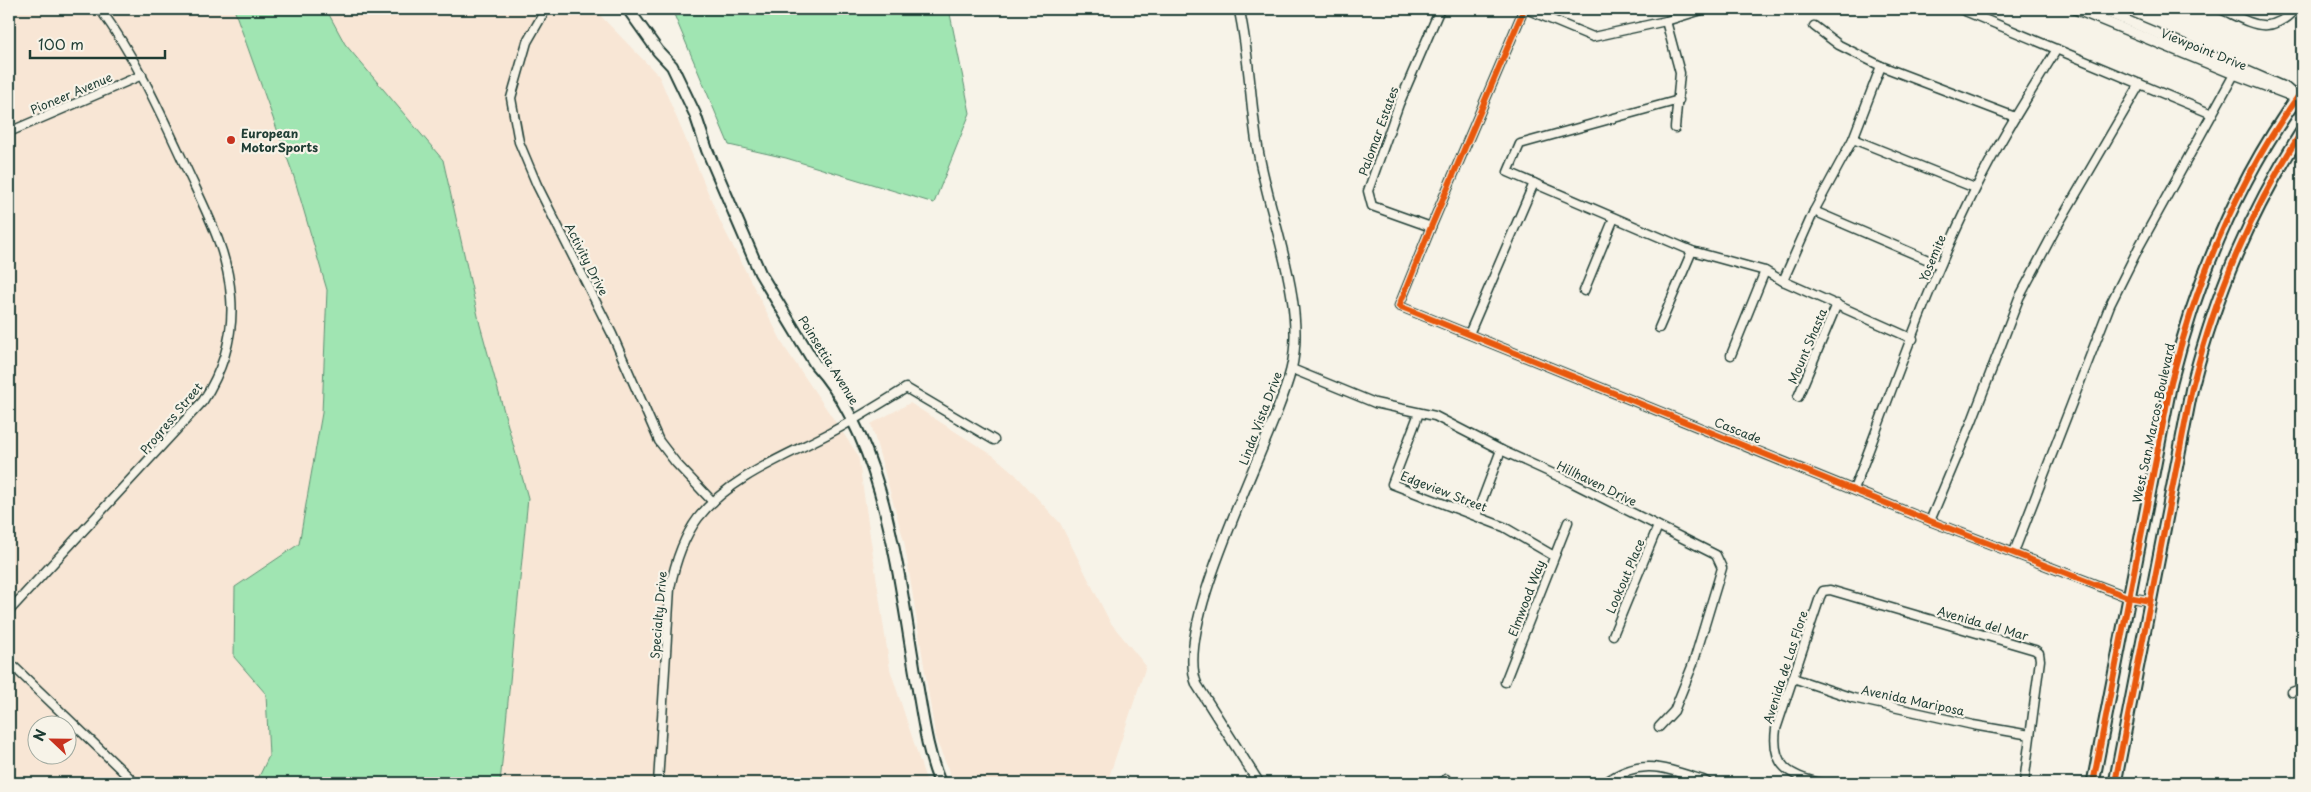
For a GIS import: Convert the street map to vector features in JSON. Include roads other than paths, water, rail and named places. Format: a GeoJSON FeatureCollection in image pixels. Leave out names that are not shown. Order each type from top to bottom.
{"type":"FeatureCollection","features":[{"type":"Feature","properties":{"kind":"main road","name":"Poinsettia Avenue"},"geometry":{"type":"LineString","coordinates":[[628,9],[658,51],[672,66],[695,114],[707,150],[760,273],[815,364],[825,375],[844,404],[871,466],[888,523],[926,739],[940,783]]}},
{"type":"Feature","properties":{"kind":"main road"},"geometry":{"type":"LineString","coordinates":[[635,9],[637,20]]}},
{"type":"Feature","properties":{"kind":"main road","name":"West San Marcos Boulevard"},"geometry":{"type":"LineString","coordinates":[[2093,783],[2128,597],[2171,382],[2182,337],[2206,270],[2229,215],[2252,170],[2301,96]]}},
{"type":"Feature","properties":{"kind":"main road"},"geometry":{"type":"LineString","coordinates":[[2115,783],[2192,387],[2203,344],[2226,278],[2248,224],[2271,180],[2302,131]]}},
{"type":"Feature","properties":{"kind":"street","name":"Progress Street"},"geometry":{"type":"LineString","coordinates":[[9,611],[202,402],[213,386],[224,360],[231,329],[231,298],[228,268],[218,237],[142,75],[121,39],[100,9]]}},
{"type":"Feature","properties":{"kind":"street","name":"Activity Drive"},"geometry":{"type":"LineString","coordinates":[[546,9],[529,37],[511,98],[518,142],[537,185],[612,334],[659,441],[676,463],[713,502]]}},
{"type":"Feature","properties":{"kind":"street","name":"Linda Vista Drive"},"geometry":{"type":"LineString","coordinates":[[1239,9],[1246,36],[1257,145],[1292,299],[1295,327],[1292,369],[1270,432],[1210,578],[1197,627],[1192,663],[1193,676],[1197,685],[1259,783]]}},
{"type":"Feature","properties":{"kind":"street","name":"Palomar Estates"},"geometry":{"type":"LineString","coordinates":[[1431,227],[1372,206],[1368,191],[1399,104],[1440,9]]}},
{"type":"Feature","properties":{"kind":"street"},"geometry":{"type":"LineString","coordinates":[[1431,227],[1525,9],[1593,37],[1666,21],[1705,9]]}},
{"type":"Feature","properties":{"kind":"street"},"geometry":{"type":"LineString","coordinates":[[1960,9],[2212,114]]}},
{"type":"Feature","properties":{"kind":"street","name":"Viewpoint Drive"},"geometry":{"type":"LineString","coordinates":[[2075,9],[2236,71],[2286,88],[2301,96]]}},
{"type":"Feature","properties":{"kind":"street","name":"Viewpoint Drive"},"geometry":{"type":"LineString","coordinates":[[2099,9],[2236,71]]}},
{"type":"Feature","properties":{"kind":"street"},"geometry":{"type":"LineString","coordinates":[[2220,9],[2256,24],[2270,26],[2289,15],[2295,9]]}},
{"type":"Feature","properties":{"kind":"street"},"geometry":{"type":"LineString","coordinates":[[1666,21],[1680,73],[1676,128]]}},
{"type":"Feature","properties":{"kind":"street"},"geometry":{"type":"LineString","coordinates":[[1814,26],[1839,45],[1881,66],[2015,117]]}},
{"type":"Feature","properties":{"kind":"street","name":"Yosemite"},"geometry":{"type":"LineString","coordinates":[[1854,489],[1940,265],[1975,188],[2015,117],[2057,49]]}},
{"type":"Feature","properties":{"kind":"street"},"geometry":{"type":"LineString","coordinates":[[1783,281],[1814,211],[1853,139],[1881,66]]}},
{"type":"Feature","properties":{"kind":"street"},"geometry":{"type":"LineString","coordinates":[[2014,552],[2110,305],[2236,71]]}},
{"type":"Feature","properties":{"kind":"street","name":"Pioneer Avenue"},"geometry":{"type":"LineString","coordinates":[[9,132],[142,75]]}},
{"type":"Feature","properties":{"kind":"street"},"geometry":{"type":"LineString","coordinates":[[1930,521],[1975,412],[2018,298],[2055,230],[2140,84]]}},
{"type":"Feature","properties":{"kind":"street"},"geometry":{"type":"LineString","coordinates":[[1679,100],[1520,144],[1508,172],[1692,252],[1765,270],[1783,281],[1913,338]]}},
{"type":"Feature","properties":{"kind":"street"},"geometry":{"type":"LineString","coordinates":[[1853,139],[1975,188]]}},
{"type":"Feature","properties":{"kind":"street"},"geometry":{"type":"LineString","coordinates":[[1470,334],[1534,183]]}},
{"type":"Feature","properties":{"kind":"street"},"geometry":{"type":"LineString","coordinates":[[1814,211],[1940,265]]}},
{"type":"Feature","properties":{"kind":"street"},"geometry":{"type":"LineString","coordinates":[[1584,291],[1614,218]]}},
{"type":"Feature","properties":{"kind":"street","name":"Cascade"},"geometry":{"type":"LineString","coordinates":[[1431,227],[1399,306],[1930,521],[2128,597],[2150,601]]}},
{"type":"Feature","properties":{"kind":"street"},"geometry":{"type":"LineString","coordinates":[[1659,328],[1692,252]]}},
{"type":"Feature","properties":{"kind":"street"},"geometry":{"type":"LineString","coordinates":[[1731,355],[1765,270]]}},
{"type":"Feature","properties":{"kind":"street","name":"Mount Shasta"},"geometry":{"type":"LineString","coordinates":[[1798,397],[1837,304]]}},
{"type":"Feature","properties":{"kind":"street","name":"Hillhaven Drive"},"geometry":{"type":"LineString","coordinates":[[1292,369],[1375,403],[1434,416],[1501,450],[1572,482],[1716,556],[1720,560],[1722,568],[1693,664],[1674,711],[1659,727]]}},
{"type":"Feature","properties":{"kind":"street","name":"Specialty Drive"},"geometry":{"type":"LineString","coordinates":[[658,783],[670,588],[674,566],[684,541],[698,519],[713,502],[744,478],[852,421],[906,388],[994,440]]}},
{"type":"Feature","properties":{"kind":"street","name":"Edgeview Street"},"geometry":{"type":"LineString","coordinates":[[1419,413],[1392,484],[1504,527],[1554,556]]}},
{"type":"Feature","properties":{"kind":"street"},"geometry":{"type":"LineString","coordinates":[[1476,516],[1501,450]]}},
{"type":"Feature","properties":{"kind":"street","name":"Elmwood Way"},"geometry":{"type":"LineString","coordinates":[[1505,682],[1568,522]]}},
{"type":"Feature","properties":{"kind":"street","name":"Lookout Place"},"geometry":{"type":"LineString","coordinates":[[1613,634],[1658,526]]}},
{"type":"Feature","properties":{"kind":"street","name":"Avenida del Mar"},"geometry":{"type":"LineString","coordinates":[[1823,592],[1830,590],[2035,650],[2039,653],[2040,660],[2024,783]]}},
{"type":"Feature","properties":{"kind":"street","name":"Avenida de Las Flore"},"geometry":{"type":"LineString","coordinates":[[1821,783],[1802,779],[1791,774],[1782,766],[1775,753],[1776,729],[1823,592]]}},
{"type":"Feature","properties":{"kind":"street"},"geometry":{"type":"LineString","coordinates":[[9,662],[135,783]]}},
{"type":"Feature","properties":{"kind":"street","name":"Avenida Mariposa"},"geometry":{"type":"LineString","coordinates":[[1793,678],[1853,698],[1974,725],[2030,735]]}},
{"type":"Feature","properties":{"kind":"street"},"geometry":{"type":"LineString","coordinates":[[2292,692],[2302,688]]}},
{"type":"Feature","properties":{"kind":"street"},"geometry":{"type":"LineString","coordinates":[[1606,783],[1617,774],[1630,769],[1653,766],[1708,783]]}},
{"type":"Feature","properties":{"kind":"place","name":"European MotorSports"},"geometry":{"type":"Point","coordinates":[231,140]}}]}
